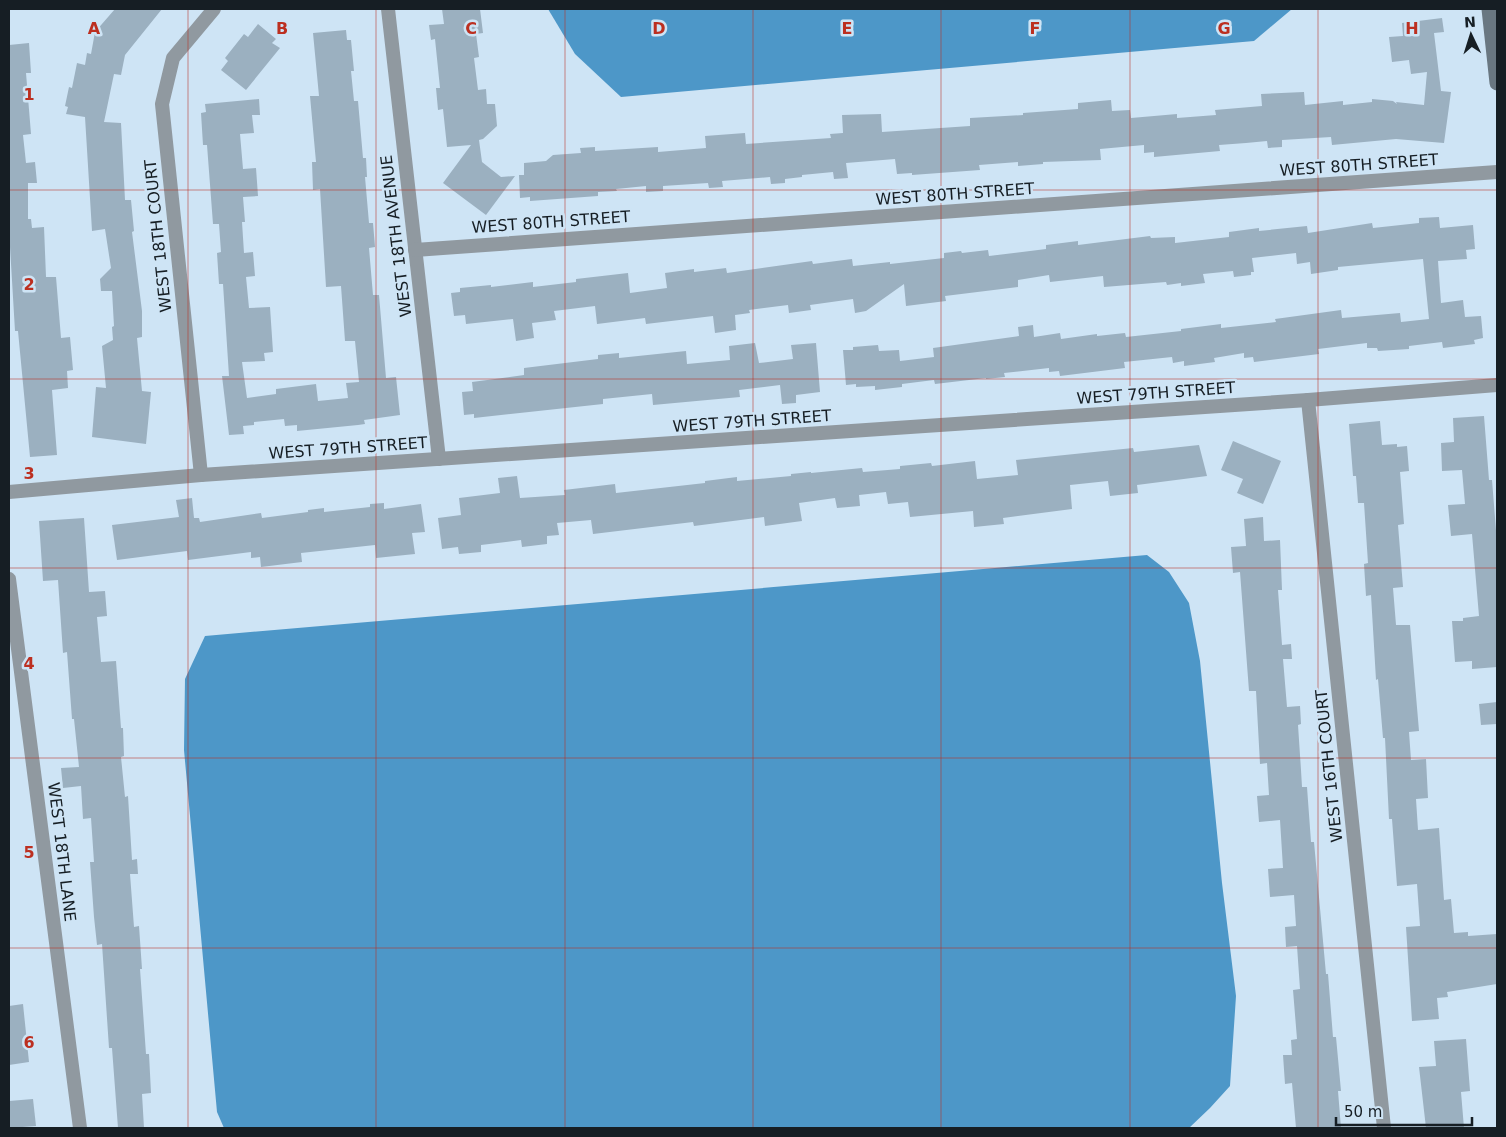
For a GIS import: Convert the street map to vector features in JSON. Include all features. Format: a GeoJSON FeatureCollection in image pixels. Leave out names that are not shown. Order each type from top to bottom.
{"type":"FeatureCollection","features":[{"type":"Feature","properties":{"kind":"street","name":"WEST 18TH COURT"},"geometry":{"type":"LineString","coordinates":[[201,475],[162,104],[173,58],[214,9]]}},
{"type":"Feature","properties":{"kind":"street","name":"WEST 18TH AVENUE"},"geometry":{"type":"LineString","coordinates":[[388,9],[439,459]]}},
{"type":"Feature","properties":{"kind":"street"},"geometry":{"type":"LineString","coordinates":[[1489,9],[1497,84]]}},
{"type":"Feature","properties":{"kind":"street","name":"WEST 80TH STREET"},"geometry":{"type":"LineString","coordinates":[[415,250],[1497,172]]}},
{"type":"Feature","properties":{"kind":"street","name":"WEST 79TH STREET"},"geometry":{"type":"LineString","coordinates":[[9,492],[201,475],[1308,400],[1497,385]]}},
{"type":"Feature","properties":{"kind":"street","name":"WEST 16TH COURT"},"geometry":{"type":"LineString","coordinates":[[1308,400],[1384,1128]]}},
{"type":"Feature","properties":{"kind":"street","name":"WEST 18TH LANE"},"geometry":{"type":"LineString","coordinates":[[9,580],[80,1128]]}},
{"type":"Feature","properties":{"kind":"water"},"geometry":{"type":"Polygon","coordinates":[[[548,9],[1292,9],[1254,41],[621,97],[575,54],[548,9]]]}},
{"type":"Feature","properties":{"kind":"water"},"geometry":{"type":"Polygon","coordinates":[[[1147,555],[1169,572],[1189,603],[1200,661],[1222,883],[1236,996],[1230,1086],[1189,1128],[224,1128],[217,1112],[184,750],[185,679],[205,636],[1147,555]]]}},
{"type":"Feature","properties":{"kind":"building"},"geometry":{"type":"Polygon","coordinates":[[[115,9],[162,9],[125,55],[121,75],[114,74],[104,122],[121,123],[125,200],[131,200],[134,231],[132,232],[142,311],[142,337],[137,338],[142,391],[151,392],[146,444],[92,437],[96,387],[106,388],[102,346],[113,340],[112,291],[101,291],[100,279],[111,268],[105,229],[92,231],[85,117],[66,114],[68,107],[65,106],[69,87],[72,88],[77,63],[85,65],[87,53],[91,54],[95,32],[115,9]]]}},
{"type":"Feature","properties":{"kind":"building"},"geometry":{"type":"Polygon","coordinates":[[[442,9],[480,9],[483,33],[476,34],[479,57],[474,58],[478,90],[486,89],[487,104],[495,104],[497,126],[483,139],[479,140],[482,162],[501,177],[515,176],[486,215],[443,183],[471,145],[447,147],[443,109],[438,110],[436,88],[440,88],[435,39],[431,40],[429,25],[444,24],[442,9]]]}},
{"type":"Feature","properties":{"kind":"building"},"geometry":{"type":"Polygon","coordinates":[[[1442,18],[1444,32],[1434,33],[1441,91],[1451,92],[1444,143],[1396,139],[1332,145],[1331,137],[1282,140],[1282,147],[1268,148],[1267,141],[1219,145],[1220,151],[1154,157],[1154,152],[1144,153],[1144,145],[1100,149],[1101,160],[1043,162],[1043,164],[1018,166],[1018,162],[979,165],[980,170],[912,175],[912,173],[897,174],[895,159],[846,163],[848,178],[834,179],[833,172],[802,175],[802,177],[785,179],[785,183],[771,184],[770,177],[722,181],[723,187],[709,188],[708,183],[663,186],[663,191],[646,192],[646,186],[598,192],[598,196],[530,201],[530,197],[520,198],[519,175],[524,175],[524,163],[546,161],[553,155],[581,153],[580,148],[595,147],[595,151],[658,147],[658,152],[706,148],[705,136],[745,133],[746,144],[831,138],[830,134],[843,133],[842,115],[881,114],[882,132],[970,126],[970,118],[1078,109],[1078,103],[1111,100],[1112,111],[1130,110],[1131,118],[1177,114],[1177,118],[1216,115],[1215,110],[1262,106],[1261,94],[1304,92],[1305,105],[1343,101],[1343,105],[1372,102],[1372,99],[1393,101],[1397,104],[1396,102],[1424,105],[1427,72],[1411,74],[1409,60],[1392,62],[1389,37],[1403,36],[1402,23],[1442,18]]]}},
{"type":"Feature","properties":{"kind":"building"},"geometry":{"type":"Polygon","coordinates":[[[258,24],[276,39],[272,43],[280,48],[246,90],[221,70],[228,61],[225,58],[244,34],[248,37],[258,24]]]}},
{"type":"Feature","properties":{"kind":"building"},"geometry":{"type":"Polygon","coordinates":[[[346,30],[347,40],[351,40],[354,71],[351,71],[354,101],[358,101],[363,158],[366,158],[367,177],[365,177],[369,223],[373,223],[375,247],[369,248],[373,295],[379,295],[386,378],[396,377],[400,415],[364,420],[365,424],[297,431],[297,425],[285,426],[284,419],[254,422],[254,425],[243,426],[244,434],[229,435],[222,376],[229,376],[223,284],[219,284],[217,253],[221,252],[219,224],[213,224],[207,145],[203,145],[201,113],[206,112],[205,104],[259,99],[260,115],[252,115],[254,133],[240,134],[243,169],[256,168],[258,196],[243,197],[245,222],[242,222],[244,253],[253,252],[255,276],[246,277],[249,308],[270,307],[273,352],[264,353],[265,361],[242,362],[247,398],[276,394],[276,389],[316,384],[318,401],[348,398],[346,383],[359,382],[355,341],[345,341],[341,286],[326,287],[320,189],[313,190],[312,162],[316,162],[310,96],[319,96],[313,33],[346,30]]]}},
{"type":"Feature","properties":{"kind":"building"},"geometry":{"type":"Polygon","coordinates":[[[29,43],[31,73],[26,73],[31,134],[23,135],[26,163],[35,162],[37,183],[28,183],[28,219],[31,219],[32,228],[44,227],[46,277],[56,277],[61,338],[70,337],[73,370],[67,371],[68,388],[52,390],[57,455],[30,457],[18,331],[15,331],[9,230],[9,45],[29,43]]]}},
{"type":"Feature","properties":{"kind":"building"},"geometry":{"type":"Polygon","coordinates":[[[1439,217],[1440,228],[1473,225],[1475,249],[1466,250],[1467,259],[1438,261],[1441,303],[1463,300],[1465,317],[1481,316],[1483,338],[1474,340],[1475,344],[1443,348],[1442,342],[1409,346],[1409,349],[1378,351],[1377,348],[1367,348],[1367,343],[1318,349],[1319,354],[1254,362],[1253,357],[1244,358],[1244,353],[1214,358],[1215,362],[1184,366],[1184,361],[1173,363],[1172,357],[1124,362],[1125,368],[1060,376],[1059,371],[1049,372],[1049,368],[1004,373],[1005,377],[935,384],[934,380],[902,384],[902,387],[875,390],[875,386],[856,387],[856,384],[846,385],[843,350],[853,350],[853,347],[878,345],[879,351],[899,350],[900,361],[934,357],[933,348],[1019,336],[1018,327],[1033,325],[1034,337],[1060,333],[1061,339],[1097,334],[1097,336],[1125,333],[1126,337],[1181,331],[1181,329],[1221,324],[1221,328],[1276,322],[1275,319],[1341,310],[1342,318],[1400,313],[1401,322],[1429,319],[1423,259],[1338,267],[1338,270],[1311,274],[1310,262],[1297,264],[1296,253],[1252,258],[1254,272],[1251,272],[1251,275],[1234,277],[1233,271],[1203,274],[1205,283],[1181,286],[1181,283],[1167,285],[1166,282],[1104,287],[1103,276],[1050,282],[1049,275],[1018,280],[1018,287],[945,296],[946,301],[906,306],[904,284],[866,311],[855,313],[853,299],[810,305],[811,310],[789,313],[788,305],[749,310],[750,313],[735,315],[736,330],[715,333],[713,316],[646,324],[645,318],[597,324],[595,306],[554,311],[556,320],[532,323],[534,338],[516,341],[513,319],[466,324],[465,315],[454,316],[451,293],[460,292],[460,288],[491,285],[491,287],[533,282],[533,287],[576,282],[576,279],[628,273],[630,293],[667,288],[665,273],[694,269],[694,272],[726,268],[727,273],[812,261],[813,264],[852,259],[853,266],[890,262],[890,264],[944,258],[944,253],[961,251],[962,253],[988,250],[989,256],[1046,249],[1046,245],[1078,241],[1078,245],[1150,236],[1151,238],[1175,237],[1175,243],[1229,237],[1229,232],[1259,228],[1259,231],[1307,226],[1308,233],[1372,223],[1373,228],[1419,223],[1419,218],[1439,217]]]}},
{"type":"Feature","properties":{"kind":"building"},"geometry":{"type":"Polygon","coordinates":[[[755,343],[759,363],[793,359],[791,345],[816,343],[820,392],[796,395],[796,403],[782,404],[780,385],[739,390],[740,397],[653,405],[652,394],[603,399],[603,404],[474,418],[474,414],[464,415],[462,392],[473,391],[472,382],[524,375],[524,368],[598,359],[598,355],[619,353],[619,358],[686,351],[687,364],[730,360],[729,346],[755,343]]]}},
{"type":"Feature","properties":{"kind":"building"},"geometry":{"type":"Polygon","coordinates":[[[1484,416],[1489,480],[1492,480],[1497,543],[1497,667],[1472,669],[1472,661],[1455,662],[1452,621],[1463,621],[1463,618],[1479,616],[1472,534],[1451,536],[1448,505],[1465,504],[1462,470],[1442,471],[1441,443],[1454,442],[1453,418],[1484,416]]]}},
{"type":"Feature","properties":{"kind":"building"},"geometry":{"type":"Polygon","coordinates":[[[1380,421],[1382,445],[1397,444],[1397,447],[1407,446],[1409,471],[1400,472],[1404,524],[1398,525],[1403,587],[1393,588],[1396,625],[1410,625],[1419,731],[1409,732],[1411,760],[1426,759],[1428,798],[1416,799],[1418,830],[1439,828],[1444,900],[1451,899],[1454,933],[1468,932],[1468,936],[1497,934],[1497,984],[1447,992],[1448,997],[1437,998],[1439,1019],[1412,1021],[1406,927],[1420,926],[1417,884],[1397,886],[1392,819],[1389,819],[1385,738],[1383,738],[1378,679],[1376,680],[1371,595],[1366,596],[1364,564],[1368,563],[1364,503],[1358,503],[1356,476],[1353,476],[1349,424],[1380,421]]]}},
{"type":"Feature","properties":{"kind":"building"},"geometry":{"type":"Polygon","coordinates":[[[1233,441],[1281,461],[1263,504],[1237,493],[1243,479],[1221,470],[1233,441]]]}},
{"type":"Feature","properties":{"kind":"building"},"geometry":{"type":"Polygon","coordinates":[[[1199,445],[1207,476],[1137,485],[1138,493],[1110,496],[1108,481],[1070,485],[1072,509],[1003,518],[1004,524],[974,527],[973,511],[910,517],[908,502],[888,504],[886,492],[859,495],[860,506],[837,508],[835,498],[799,503],[802,521],[765,526],[764,517],[694,526],[693,522],[593,534],[591,520],[557,523],[559,535],[547,536],[547,544],[522,547],[521,540],[481,545],[481,552],[459,554],[458,547],[442,549],[438,518],[461,515],[459,498],[500,493],[498,478],[517,476],[520,498],[565,495],[564,490],[615,484],[616,493],[705,483],[705,481],[737,477],[737,481],[791,476],[791,474],[811,472],[862,468],[863,472],[900,469],[900,466],[931,463],[932,466],[975,461],[977,479],[1018,475],[1016,460],[1133,448],[1134,452],[1199,445]]]}},
{"type":"Feature","properties":{"kind":"building"},"geometry":{"type":"Polygon","coordinates":[[[192,498],[194,518],[199,518],[200,522],[261,513],[262,518],[324,508],[324,512],[370,507],[370,504],[384,503],[384,509],[421,504],[425,532],[412,533],[415,554],[376,558],[375,545],[301,553],[302,562],[261,567],[260,557],[251,558],[251,552],[188,560],[187,551],[117,560],[112,525],[179,517],[176,500],[192,498]]]}},
{"type":"Feature","properties":{"kind":"building"},"geometry":{"type":"Polygon","coordinates":[[[1263,517],[1264,541],[1280,540],[1282,590],[1278,590],[1282,645],[1291,644],[1292,659],[1283,659],[1287,707],[1300,706],[1301,724],[1298,725],[1302,787],[1307,787],[1311,842],[1314,842],[1333,1037],[1336,1037],[1341,1091],[1338,1091],[1341,1128],[1296,1128],[1292,1083],[1285,1084],[1283,1055],[1292,1055],[1291,1040],[1297,1039],[1293,990],[1300,989],[1297,946],[1286,947],[1285,927],[1296,926],[1294,895],[1270,897],[1268,869],[1283,868],[1280,820],[1259,822],[1257,796],[1269,795],[1267,763],[1260,764],[1256,691],[1249,691],[1240,572],[1233,573],[1231,547],[1246,546],[1244,519],[1263,517]]]}},
{"type":"Feature","properties":{"kind":"building"},"geometry":{"type":"Polygon","coordinates":[[[84,518],[89,592],[105,591],[107,616],[97,617],[101,662],[116,661],[121,728],[123,728],[124,756],[121,757],[125,797],[128,796],[132,860],[137,859],[138,874],[130,874],[134,927],[139,926],[146,1054],[149,1054],[151,1093],[142,1094],[144,1128],[118,1128],[112,1048],[109,1048],[102,944],[97,945],[94,917],[90,862],[94,862],[91,818],[83,819],[81,786],[63,788],[61,768],[79,767],[74,719],[72,719],[67,652],[63,653],[58,580],[43,581],[39,521],[84,518]]]}},
{"type":"Feature","properties":{"kind":"building"},"geometry":{"type":"Polygon","coordinates":[[[1497,702],[1497,724],[1481,725],[1479,704],[1497,702]]]}},
{"type":"Feature","properties":{"kind":"building"},"geometry":{"type":"Polygon","coordinates":[[[23,1004],[29,1062],[9,1065],[9,1006],[23,1004]]]}},
{"type":"Feature","properties":{"kind":"building"},"geometry":{"type":"Polygon","coordinates":[[[1466,1039],[1470,1091],[1461,1092],[1464,1128],[1426,1128],[1419,1067],[1436,1066],[1434,1041],[1466,1039]]]}},
{"type":"Feature","properties":{"kind":"building"},"geometry":{"type":"Polygon","coordinates":[[[33,1099],[36,1126],[9,1128],[9,1101],[33,1099]]]}}]}
